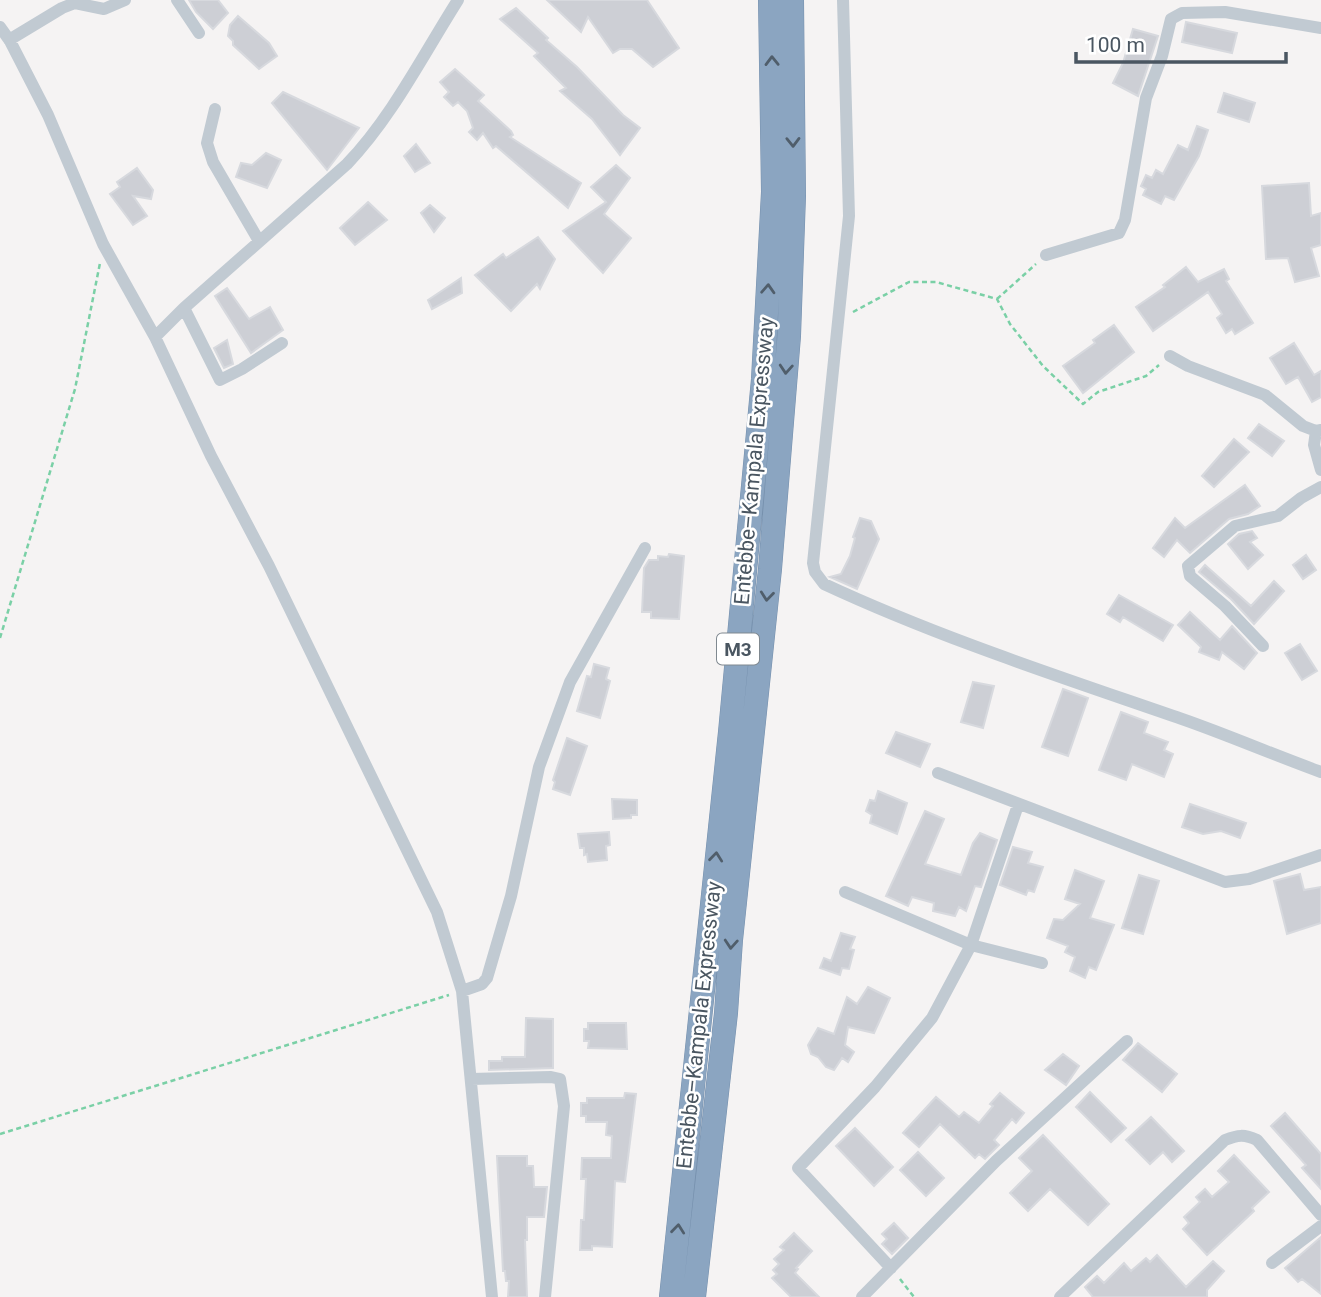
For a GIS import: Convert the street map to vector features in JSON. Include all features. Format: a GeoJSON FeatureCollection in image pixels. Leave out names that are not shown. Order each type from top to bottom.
{"type":"FeatureCollection","features":[{"type":"Feature","properties":{"kind":"highway","name":"Entebbe–Kampala Expressway"},"geometry":{"type":"LineString","coordinates":[[671,1297],[730,732],[763,379],[773,192],[770,0]]}},
{"type":"Feature","properties":{"kind":"highway","name":"Entebbe–Kampala Expressway"},"geometry":{"type":"LineString","coordinates":[[694,1297],[725,1027],[734,913],[770,569],[789,336],[793,196],[792,0]]}},
{"type":"Feature","properties":{"kind":"street"},"geometry":{"type":"LineString","coordinates":[[9,40],[75,3],[104,9],[125,0]]}},
{"type":"Feature","properties":{"kind":"street"},"geometry":{"type":"LineString","coordinates":[[177,0],[200,33]]}},
{"type":"Feature","properties":{"kind":"street"},"geometry":{"type":"LineString","coordinates":[[155,337],[363,148],[458,0]]}},
{"type":"Feature","properties":{"kind":"street"},"geometry":{"type":"LineString","coordinates":[[843,0],[849,216],[814,572],[824,584],[908,621],[1321,772]]}},
{"type":"Feature","properties":{"kind":"street"},"geometry":{"type":"LineString","coordinates":[[1046,255],[1119,233],[1125,220],[1146,99],[1162,56],[1171,19],[1182,13],[1225,12],[1321,28]]}},
{"type":"Feature","properties":{"kind":"street"},"geometry":{"type":"LineString","coordinates":[[0,27],[48,115],[103,244],[155,337],[211,456],[286,600],[437,912],[462,991],[492,1297]]}},
{"type":"Feature","properties":{"kind":"street"},"geometry":{"type":"LineString","coordinates":[[215,109],[207,143],[214,162],[259,241]]}},
{"type":"Feature","properties":{"kind":"street"},"geometry":{"type":"LineString","coordinates":[[184,308],[220,380],[282,343]]}},
{"type":"Feature","properties":{"kind":"street"},"geometry":{"type":"LineString","coordinates":[[1170,356],[1188,366],[1265,395],[1303,426],[1319,431],[1314,445],[1321,470]]}},
{"type":"Feature","properties":{"kind":"street"},"geometry":{"type":"LineString","coordinates":[[1263,646],[1225,606],[1190,576],[1188,566],[1235,526],[1278,516],[1321,487]]}},
{"type":"Feature","properties":{"kind":"street"},"geometry":{"type":"LineString","coordinates":[[462,991],[482,984],[488,978],[511,895],[539,768],[570,682],[645,548]]}},
{"type":"Feature","properties":{"kind":"street"},"geometry":{"type":"LineString","coordinates":[[938,773],[1224,882],[1249,879],[1321,855]]}},
{"type":"Feature","properties":{"kind":"street"},"geometry":{"type":"LineString","coordinates":[[891,1268],[798,1168],[875,1087],[933,1018],[971,945],[1018,805]]}},
{"type":"Feature","properties":{"kind":"street"},"geometry":{"type":"LineString","coordinates":[[845,892],[971,945],[1042,963]]}},
{"type":"Feature","properties":{"kind":"street"},"geometry":{"type":"LineString","coordinates":[[862,1297],[996,1161],[1127,1041]]}},
{"type":"Feature","properties":{"kind":"street"},"geometry":{"type":"LineString","coordinates":[[471,1079],[551,1077],[560,1079],[562,1084],[564,1106],[545,1297]]}},
{"type":"Feature","properties":{"kind":"street"},"geometry":{"type":"LineString","coordinates":[[1060,1297],[1225,1140],[1236,1136],[1245,1134],[1257,1140],[1321,1215]]}},
{"type":"Feature","properties":{"kind":"street"},"geometry":{"type":"LineString","coordinates":[[1272,1263],[1321,1226]]}},
{"type":"Feature","properties":{"kind":"path"},"geometry":{"type":"LineString","coordinates":[[0,638],[75,389],[103,244]]}},
{"type":"Feature","properties":{"kind":"path"},"geometry":{"type":"LineString","coordinates":[[998,299],[1046,255]]}},
{"type":"Feature","properties":{"kind":"path"},"geometry":{"type":"LineString","coordinates":[[839,319],[909,282],[936,282],[998,299],[1010,324],[1043,366],[1083,404],[1098,391],[1146,376],[1170,356]]}},
{"type":"Feature","properties":{"kind":"path"},"geometry":{"type":"LineString","coordinates":[[0,1135],[462,991]]}},
{"type":"Feature","properties":{"kind":"path"},"geometry":{"type":"LineString","coordinates":[[891,1268],[914,1297]]}},
{"type":"Feature","properties":{"kind":"building"},"geometry":{"type":"Polygon","coordinates":[[[189,0],[218,0],[228,13],[213,29],[196,12],[189,0]]]}},
{"type":"Feature","properties":{"kind":"building"},"geometry":{"type":"Polygon","coordinates":[[[547,0],[647,0],[679,48],[653,67],[632,49],[620,49],[613,53],[588,17],[581,32],[547,0]]]}},
{"type":"Feature","properties":{"kind":"building"},"geometry":{"type":"Polygon","coordinates":[[[516,8],[623,115],[640,128],[620,155],[592,119],[560,91],[566,88],[534,56],[538,53],[500,19],[516,8]]]}},
{"type":"Feature","properties":{"kind":"building"},"geometry":{"type":"Polygon","coordinates":[[[238,16],[269,43],[277,56],[259,69],[233,45],[228,36],[230,25],[238,16]]]}},
{"type":"Feature","properties":{"kind":"building"},"geometry":{"type":"Polygon","coordinates":[[[1186,22],[1237,33],[1232,53],[1182,42],[1186,22]]]}},
{"type":"Feature","properties":{"kind":"building"},"geometry":{"type":"Polygon","coordinates":[[[1133,29],[1158,36],[1138,96],[1113,83],[1123,63],[1133,29]]]}},
{"type":"Feature","properties":{"kind":"building"},"geometry":{"type":"Polygon","coordinates":[[[455,69],[484,95],[478,101],[511,131],[513,135],[510,137],[581,183],[568,208],[496,146],[493,148],[483,133],[477,140],[469,132],[473,128],[467,111],[458,102],[453,106],[444,97],[449,92],[440,82],[455,69]]]}},
{"type":"Feature","properties":{"kind":"building"},"geometry":{"type":"Polygon","coordinates":[[[283,92],[359,128],[327,170],[272,103],[283,92]]]}},
{"type":"Feature","properties":{"kind":"building"},"geometry":{"type":"Polygon","coordinates":[[[1224,93],[1255,103],[1249,122],[1218,112],[1224,93]]]}},
{"type":"Feature","properties":{"kind":"building"},"geometry":{"type":"Polygon","coordinates":[[[1197,126],[1208,130],[1199,156],[1174,200],[1165,196],[1161,204],[1143,195],[1146,189],[1141,186],[1146,175],[1152,178],[1156,170],[1163,174],[1178,145],[1188,150],[1197,126]]]}},
{"type":"Feature","properties":{"kind":"building"},"geometry":{"type":"Polygon","coordinates":[[[416,144],[430,163],[415,172],[404,156],[416,144]]]}},
{"type":"Feature","properties":{"kind":"building"},"geometry":{"type":"Polygon","coordinates":[[[266,153],[281,160],[267,188],[236,177],[241,163],[252,165],[266,153]]]}},
{"type":"Feature","properties":{"kind":"building"},"geometry":{"type":"Polygon","coordinates":[[[616,165],[630,178],[604,214],[631,238],[603,273],[563,231],[606,202],[591,187],[616,165]]]}},
{"type":"Feature","properties":{"kind":"building"},"geometry":{"type":"Polygon","coordinates":[[[137,168],[153,190],[151,199],[133,196],[147,216],[133,225],[110,194],[120,187],[117,182],[137,168]]]}},
{"type":"Feature","properties":{"kind":"building"},"geometry":{"type":"Polygon","coordinates":[[[1309,183],[1311,216],[1321,213],[1321,245],[1311,248],[1319,276],[1295,282],[1288,258],[1266,259],[1262,186],[1309,183]]]}},
{"type":"Feature","properties":{"kind":"building"},"geometry":{"type":"Polygon","coordinates":[[[368,202],[387,220],[355,245],[340,228],[368,202]]]}},
{"type":"Feature","properties":{"kind":"building"},"geometry":{"type":"Polygon","coordinates":[[[430,205],[445,218],[434,232],[421,213],[430,205]]]}},
{"type":"Feature","properties":{"kind":"building"},"geometry":{"type":"Polygon","coordinates":[[[538,237],[555,259],[540,289],[537,284],[511,311],[475,275],[503,254],[506,258],[538,237]]]}},
{"type":"Feature","properties":{"kind":"building"},"geometry":{"type":"Polygon","coordinates":[[[1186,267],[1198,282],[1224,269],[1229,279],[1226,281],[1253,323],[1235,334],[1232,329],[1226,333],[1217,318],[1222,314],[1208,292],[1153,331],[1136,307],[1165,287],[1163,285],[1186,267]]]}},
{"type":"Feature","properties":{"kind":"building"},"geometry":{"type":"Polygon","coordinates":[[[461,278],[462,293],[432,309],[428,300],[461,278]]]}},
{"type":"Feature","properties":{"kind":"building"},"geometry":{"type":"Polygon","coordinates":[[[227,288],[249,319],[270,307],[283,330],[251,353],[215,296],[227,288]]]}},
{"type":"Feature","properties":{"kind":"building"},"geometry":{"type":"Polygon","coordinates":[[[1114,325],[1134,352],[1083,393],[1063,366],[1095,343],[1093,340],[1114,325]]]}},
{"type":"Feature","properties":{"kind":"building"},"geometry":{"type":"Polygon","coordinates":[[[227,340],[233,364],[224,368],[214,348],[227,340]]]}},
{"type":"Feature","properties":{"kind":"building"},"geometry":{"type":"Polygon","coordinates":[[[1294,343],[1314,375],[1321,371],[1321,397],[1312,402],[1298,377],[1286,384],[1270,358],[1294,343]]]}},
{"type":"Feature","properties":{"kind":"building"},"geometry":{"type":"Polygon","coordinates":[[[1259,424],[1284,441],[1272,456],[1248,438],[1259,424]]]}},
{"type":"Feature","properties":{"kind":"building"},"geometry":{"type":"Polygon","coordinates":[[[1234,439],[1249,452],[1214,487],[1202,476],[1234,439]]]}},
{"type":"Feature","properties":{"kind":"building"},"geometry":{"type":"Polygon","coordinates":[[[1245,485],[1260,506],[1248,514],[1229,519],[1190,553],[1177,540],[1164,557],[1153,548],[1175,518],[1185,528],[1245,485]]]}},
{"type":"Feature","properties":{"kind":"building"},"geometry":{"type":"Polygon","coordinates":[[[860,518],[871,521],[879,539],[857,589],[830,577],[841,574],[850,556],[860,518]]]}},
{"type":"Feature","properties":{"kind":"building"},"geometry":{"type":"Polygon","coordinates":[[[1252,531],[1257,538],[1250,542],[1263,555],[1248,569],[1228,544],[1239,534],[1252,531]]]}},
{"type":"Feature","properties":{"kind":"building"},"geometry":{"type":"Polygon","coordinates":[[[669,554],[684,556],[679,619],[651,618],[651,612],[642,612],[644,568],[649,560],[658,560],[658,556],[668,557],[669,554]]]}},
{"type":"Feature","properties":{"kind":"building"},"geometry":{"type":"Polygon","coordinates":[[[1306,555],[1316,570],[1303,579],[1293,565],[1306,555]]]}},
{"type":"Feature","properties":{"kind":"building"},"geometry":{"type":"Polygon","coordinates":[[[1205,565],[1251,606],[1274,581],[1284,591],[1254,624],[1231,599],[1199,572],[1205,565]]]}},
{"type":"Feature","properties":{"kind":"building"},"geometry":{"type":"Polygon","coordinates":[[[1119,595],[1173,625],[1163,641],[1123,617],[1120,622],[1107,614],[1119,595]]]}},
{"type":"Feature","properties":{"kind":"building"},"geometry":{"type":"Polygon","coordinates":[[[1190,612],[1220,640],[1232,626],[1257,653],[1244,669],[1222,652],[1219,660],[1199,652],[1201,647],[1178,625],[1190,612]]]}},
{"type":"Feature","properties":{"kind":"building"},"geometry":{"type":"Polygon","coordinates":[[[1300,644],[1317,671],[1302,680],[1285,653],[1300,644]]]}},
{"type":"Feature","properties":{"kind":"building"},"geometry":{"type":"Polygon","coordinates":[[[594,664],[609,668],[606,679],[610,681],[600,718],[577,711],[587,676],[591,677],[594,664]]]}},
{"type":"Feature","properties":{"kind":"building"},"geometry":{"type":"Polygon","coordinates":[[[973,682],[994,686],[983,728],[961,722],[973,682]]]}},
{"type":"Feature","properties":{"kind":"building"},"geometry":{"type":"Polygon","coordinates":[[[1063,689],[1088,698],[1068,756],[1042,747],[1063,689]]]}},
{"type":"Feature","properties":{"kind":"building"},"geometry":{"type":"Polygon","coordinates":[[[1121,712],[1148,722],[1144,733],[1168,742],[1164,750],[1173,754],[1164,777],[1132,764],[1126,780],[1099,770],[1121,712]]]}},
{"type":"Feature","properties":{"kind":"building"},"geometry":{"type":"Polygon","coordinates":[[[896,732],[930,744],[920,767],[886,753],[896,732]]]}},
{"type":"Feature","properties":{"kind":"building"},"geometry":{"type":"Polygon","coordinates":[[[567,738],[587,746],[570,795],[553,789],[553,780],[567,738]]]}},
{"type":"Feature","properties":{"kind":"building"},"geometry":{"type":"Polygon","coordinates":[[[878,791],[907,803],[897,834],[870,823],[872,815],[866,811],[870,800],[875,801],[878,791]]]}},
{"type":"Feature","properties":{"kind":"building"},"geometry":{"type":"Polygon","coordinates":[[[612,799],[637,800],[637,815],[613,819],[612,799]]]}},
{"type":"Feature","properties":{"kind":"building"},"geometry":{"type":"Polygon","coordinates":[[[1190,804],[1246,823],[1240,838],[1221,831],[1203,834],[1182,827],[1190,804]]]}},
{"type":"Feature","properties":{"kind":"building"},"geometry":{"type":"Polygon","coordinates":[[[925,811],[944,819],[925,864],[961,875],[973,843],[980,833],[997,840],[981,887],[975,886],[966,911],[959,907],[955,916],[933,911],[934,903],[912,897],[908,906],[886,896],[925,811]]]}},
{"type":"Feature","properties":{"kind":"building"},"geometry":{"type":"Polygon","coordinates":[[[609,832],[607,860],[588,862],[584,848],[580,848],[578,834],[609,832]]]}},
{"type":"Feature","properties":{"kind":"building"},"geometry":{"type":"Polygon","coordinates":[[[1013,847],[1032,852],[1028,863],[1043,867],[1034,892],[1028,890],[1026,895],[1000,885],[1013,847]]]}},
{"type":"Feature","properties":{"kind":"building"},"geometry":{"type":"Polygon","coordinates":[[[1075,870],[1104,881],[1090,918],[1114,925],[1096,970],[1089,967],[1085,978],[1070,971],[1075,957],[1065,952],[1068,946],[1047,938],[1054,919],[1063,920],[1080,904],[1065,899],[1075,870]]]}},
{"type":"Feature","properties":{"kind":"building"},"geometry":{"type":"Polygon","coordinates":[[[1300,874],[1304,890],[1321,887],[1321,923],[1287,934],[1274,881],[1300,874]]]}},
{"type":"Feature","properties":{"kind":"building"},"geometry":{"type":"Polygon","coordinates":[[[1139,875],[1159,881],[1143,934],[1122,928],[1139,875]]]}},
{"type":"Feature","properties":{"kind":"building"},"geometry":{"type":"Polygon","coordinates":[[[841,933],[855,937],[850,949],[854,950],[849,969],[842,968],[840,975],[820,968],[824,958],[831,961],[841,933]]]}},
{"type":"Feature","properties":{"kind":"building"},"geometry":{"type":"Polygon","coordinates":[[[868,987],[890,998],[874,1033],[848,1027],[845,1045],[854,1052],[848,1062],[842,1058],[834,1070],[826,1067],[818,1057],[811,1054],[808,1045],[818,1028],[834,1034],[847,997],[857,1004],[868,987]]]}},
{"type":"Feature","properties":{"kind":"building"},"geometry":{"type":"Polygon","coordinates":[[[526,1018],[553,1019],[553,1068],[489,1070],[489,1061],[502,1061],[502,1057],[525,1057],[526,1018]]]}},
{"type":"Feature","properties":{"kind":"building"},"geometry":{"type":"Polygon","coordinates":[[[588,1023],[626,1023],[627,1049],[588,1048],[589,1041],[584,1041],[584,1029],[588,1029],[588,1023]]]}},
{"type":"Feature","properties":{"kind":"building"},"geometry":{"type":"Polygon","coordinates":[[[1138,1043],[1177,1074],[1162,1092],[1123,1060],[1138,1043]]]}},
{"type":"Feature","properties":{"kind":"building"},"geometry":{"type":"Polygon","coordinates":[[[1063,1054],[1079,1066],[1066,1085],[1045,1070],[1063,1054]]]}},
{"type":"Feature","properties":{"kind":"building"},"geometry":{"type":"Polygon","coordinates":[[[1090,1092],[1126,1128],[1111,1142],[1076,1107],[1090,1092]]]}},
{"type":"Feature","properties":{"kind":"building"},"geometry":{"type":"Polygon","coordinates":[[[625,1093],[636,1094],[625,1182],[615,1181],[612,1247],[592,1246],[592,1250],[580,1250],[586,1179],[581,1179],[582,1158],[611,1158],[612,1136],[606,1135],[607,1122],[586,1122],[586,1116],[581,1116],[581,1103],[587,1103],[587,1098],[624,1098],[625,1093]]]}},
{"type":"Feature","properties":{"kind":"building"},"geometry":{"type":"Polygon","coordinates":[[[1000,1093],[1024,1113],[1016,1123],[1012,1119],[994,1140],[999,1145],[985,1159],[979,1154],[975,1158],[940,1124],[919,1147],[903,1133],[936,1097],[959,1117],[964,1112],[979,1123],[1000,1093]]]}},
{"type":"Feature","properties":{"kind":"building"},"geometry":{"type":"Polygon","coordinates":[[[1285,1113],[1321,1154],[1321,1189],[1302,1168],[1306,1165],[1271,1126],[1285,1113]]]}},
{"type":"Feature","properties":{"kind":"building"},"geometry":{"type":"Polygon","coordinates":[[[1151,1117],[1184,1151],[1172,1162],[1163,1152],[1150,1164],[1126,1140],[1151,1117]]]}},
{"type":"Feature","properties":{"kind":"building"},"geometry":{"type":"Polygon","coordinates":[[[855,1128],[893,1167],[874,1186],[836,1146],[855,1128]]]}},
{"type":"Feature","properties":{"kind":"building"},"geometry":{"type":"Polygon","coordinates":[[[1043,1135],[1109,1204],[1088,1225],[1050,1189],[1028,1211],[1010,1193],[1032,1171],[1019,1158],[1043,1135]]]}},
{"type":"Feature","properties":{"kind":"building"},"geometry":{"type":"Polygon","coordinates":[[[918,1152],[944,1178],[926,1196],[900,1170],[918,1152]]]}},
{"type":"Feature","properties":{"kind":"building"},"geometry":{"type":"Polygon","coordinates":[[[1234,1155],[1269,1192],[1252,1208],[1254,1211],[1207,1255],[1183,1229],[1189,1223],[1184,1217],[1200,1202],[1196,1197],[1205,1189],[1212,1197],[1229,1182],[1218,1171],[1234,1155]]]}},
{"type":"Feature","properties":{"kind":"building"},"geometry":{"type":"Polygon","coordinates":[[[497,1156],[527,1156],[527,1166],[533,1166],[534,1187],[547,1187],[544,1217],[527,1217],[527,1297],[508,1297],[509,1281],[506,1281],[503,1271],[497,1156]]]}},
{"type":"Feature","properties":{"kind":"building"},"geometry":{"type":"Polygon","coordinates":[[[894,1223],[908,1238],[892,1254],[882,1244],[887,1239],[882,1234],[894,1223]]]}},
{"type":"Feature","properties":{"kind":"building"},"geometry":{"type":"Polygon","coordinates":[[[794,1233],[812,1251],[796,1268],[798,1269],[795,1273],[819,1297],[791,1297],[772,1278],[777,1274],[773,1270],[779,1264],[774,1259],[784,1250],[780,1247],[794,1233]]]}},
{"type":"Feature","properties":{"kind":"building"},"geometry":{"type":"Polygon","coordinates":[[[1321,1237],[1321,1294],[1302,1279],[1298,1282],[1285,1268],[1321,1237]]]}},
{"type":"Feature","properties":{"kind":"building"},"geometry":{"type":"Polygon","coordinates":[[[1157,1255],[1186,1287],[1213,1261],[1224,1271],[1207,1290],[1207,1297],[1093,1297],[1085,1287],[1097,1276],[1104,1283],[1124,1263],[1131,1271],[1146,1258],[1150,1262],[1157,1255]]]}}]}
